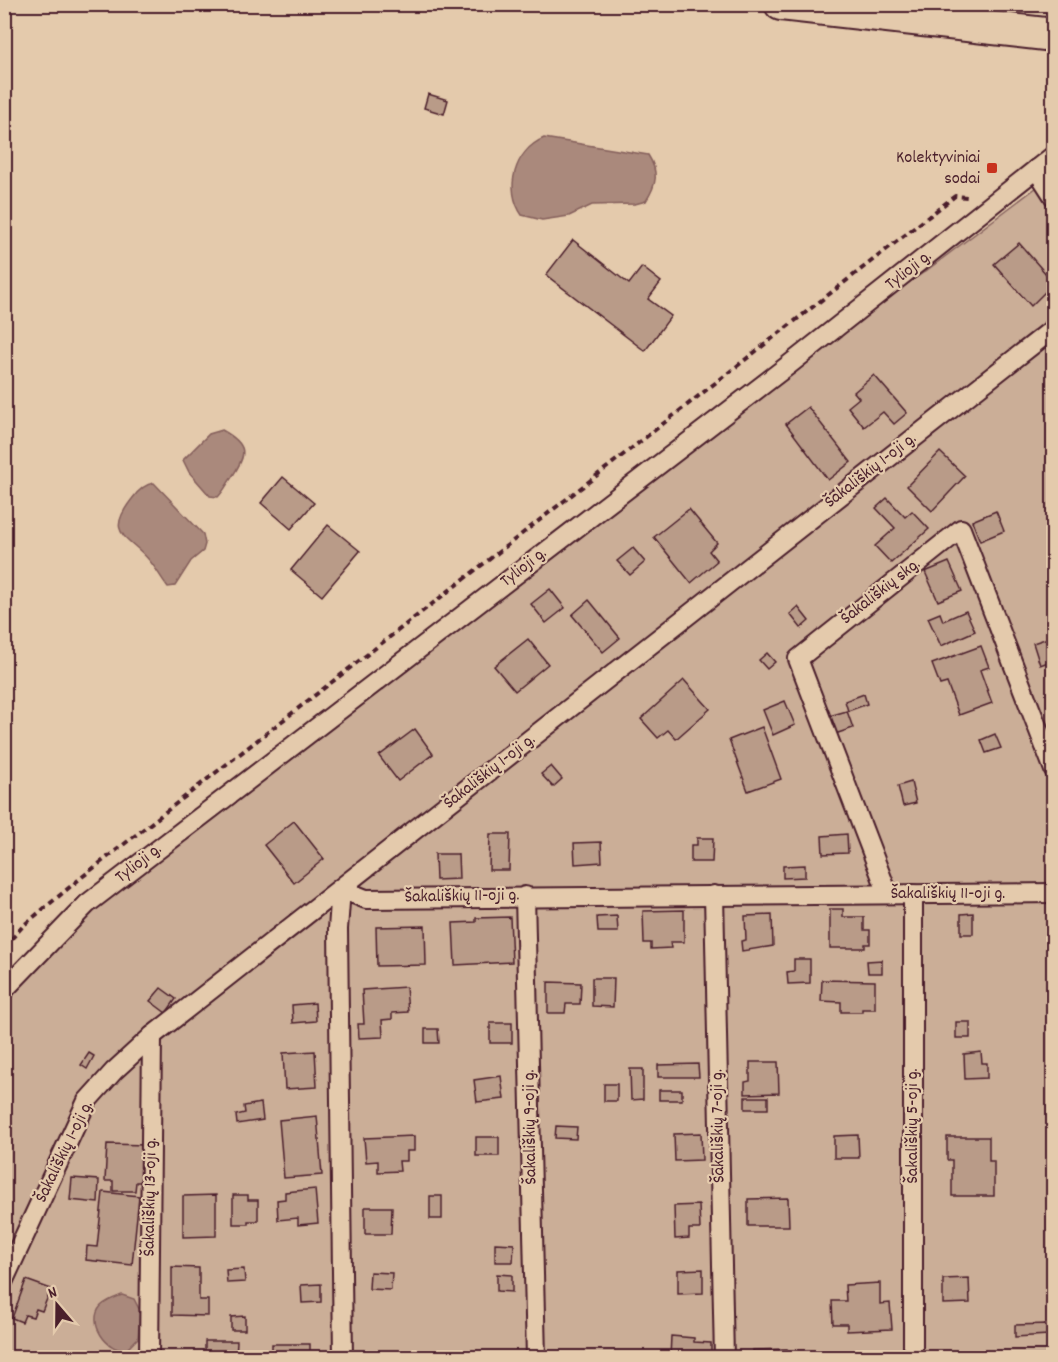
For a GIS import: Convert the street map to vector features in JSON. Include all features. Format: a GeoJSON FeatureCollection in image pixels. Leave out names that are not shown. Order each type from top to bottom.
{"type":"FeatureCollection","features":[{"type":"Feature","properties":{"kind":"highway"},"geometry":{"type":"LineString","coordinates":[[782,4],[1053,35]]}},
{"type":"Feature","properties":{"kind":"street","name":"Tylioji g."},"geometry":{"type":"LineString","coordinates":[[4,990],[87,904],[998,201],[1053,156]]}},
{"type":"Feature","properties":{"kind":"street"},"geometry":{"type":"LineString","coordinates":[[1036,170],[1053,196]]}},
{"type":"Feature","properties":{"kind":"street","name":"Šakališkių 1-oji g."},"geometry":{"type":"LineString","coordinates":[[4,1280],[87,1101],[114,1071],[152,1036],[1053,328]]}},
{"type":"Feature","properties":{"kind":"street","name":"Šakališkių skg."},"geometry":{"type":"LineString","coordinates":[[888,894],[798,659],[961,529],[1053,770]]}},
{"type":"Feature","properties":{"kind":"street"},"geometry":{"type":"LineString","coordinates":[[341,889],[338,929],[343,1358]]}},
{"type":"Feature","properties":{"kind":"street","name":"Šakališkių 11-oji g."},"geometry":{"type":"LineString","coordinates":[[341,889],[366,899],[1053,893]]}},
{"type":"Feature","properties":{"kind":"street","name":"Šakališkių 5-oji g."},"geometry":{"type":"LineString","coordinates":[[913,894],[914,1358]]}},
{"type":"Feature","properties":{"kind":"street","name":"Šakališkių 7-oji g."},"geometry":{"type":"LineString","coordinates":[[714,895],[724,1358]]}},
{"type":"Feature","properties":{"kind":"street","name":"Šakališkių 9-oji g."},"geometry":{"type":"LineString","coordinates":[[525,896],[536,1358]]}},
{"type":"Feature","properties":{"kind":"street","name":"Šakališkių 13-oji g."},"geometry":{"type":"LineString","coordinates":[[149,1358],[152,1036]]}},
{"type":"Feature","properties":{"kind":"path"},"geometry":{"type":"LineString","coordinates":[[4,947],[24,925],[109,856],[955,196],[998,201]]}},
{"type":"Feature","properties":{"kind":"shaded area"},"geometry":{"type":"Polygon","coordinates":[[[544,138],[648,155],[655,173],[650,195],[646,201],[635,204],[592,205],[569,216],[542,220],[522,215],[514,194],[515,172],[525,152],[544,138]]]}},
{"type":"Feature","properties":{"kind":"shaded area"},"geometry":{"type":"Polygon","coordinates":[[[1053,175],[1053,1357],[5,1357],[4,990],[87,904],[790,364],[926,271],[1053,175]]]}},
{"type":"Feature","properties":{"kind":"shaded area"},"geometry":{"type":"Polygon","coordinates":[[[222,430],[237,440],[241,445],[243,456],[218,497],[210,496],[189,472],[183,460],[209,434],[222,430]]]}},
{"type":"Feature","properties":{"kind":"shaded area"},"geometry":{"type":"Polygon","coordinates":[[[154,483],[203,534],[205,544],[203,551],[191,561],[175,586],[168,587],[152,563],[122,534],[120,528],[120,520],[134,496],[144,487],[154,483]]]}},
{"type":"Feature","properties":{"kind":"shaded area"},"geometry":{"type":"Polygon","coordinates":[[[122,1295],[134,1299],[140,1311],[138,1338],[126,1350],[112,1346],[106,1341],[97,1327],[96,1320],[101,1306],[122,1295]]]}},
{"type":"Feature","properties":{"kind":"building"},"geometry":{"type":"Polygon","coordinates":[[[428,94],[448,100],[444,114],[424,108],[428,94]]]}},
{"type":"Feature","properties":{"kind":"building"},"geometry":{"type":"Polygon","coordinates":[[[573,240],[629,284],[642,267],[661,282],[648,299],[671,316],[645,351],[546,275],[573,240]]]}},
{"type":"Feature","properties":{"kind":"building"},"geometry":{"type":"Polygon","coordinates":[[[1019,243],[1054,283],[1031,306],[994,264],[1019,243]]]}},
{"type":"Feature","properties":{"kind":"building"},"geometry":{"type":"Polygon","coordinates":[[[874,375],[907,413],[894,424],[883,412],[864,427],[848,407],[859,398],[854,392],[874,375]]]}},
{"type":"Feature","properties":{"kind":"building"},"geometry":{"type":"Polygon","coordinates":[[[808,407],[851,462],[828,480],[786,424],[808,407]]]}},
{"type":"Feature","properties":{"kind":"building"},"geometry":{"type":"Polygon","coordinates":[[[940,452],[965,476],[932,511],[907,486],[940,452]]]}},
{"type":"Feature","properties":{"kind":"building"},"geometry":{"type":"Polygon","coordinates":[[[283,477],[314,503],[291,529],[261,503],[283,477]]]}},
{"type":"Feature","properties":{"kind":"building"},"geometry":{"type":"Polygon","coordinates":[[[887,498],[905,517],[912,511],[929,529],[891,563],[875,546],[895,528],[876,508],[887,498]]]}},
{"type":"Feature","properties":{"kind":"building"},"geometry":{"type":"Polygon","coordinates":[[[689,509],[717,543],[709,551],[717,561],[691,583],[654,537],[689,509]]]}},
{"type":"Feature","properties":{"kind":"building"},"geometry":{"type":"Polygon","coordinates":[[[996,511],[1004,531],[980,541],[972,521],[996,511]]]}},
{"type":"Feature","properties":{"kind":"building"},"geometry":{"type":"Polygon","coordinates":[[[328,525],[360,551],[322,596],[291,570],[328,525]]]}},
{"type":"Feature","properties":{"kind":"building"},"geometry":{"type":"Polygon","coordinates":[[[633,548],[645,562],[630,575],[617,561],[633,548]]]}},
{"type":"Feature","properties":{"kind":"building"},"geometry":{"type":"Polygon","coordinates":[[[949,562],[962,591],[938,601],[925,572],[949,562]]]}},
{"type":"Feature","properties":{"kind":"building"},"geometry":{"type":"Polygon","coordinates":[[[550,589],[565,608],[546,623],[531,604],[550,589]]]}},
{"type":"Feature","properties":{"kind":"building"},"geometry":{"type":"Polygon","coordinates":[[[589,600],[620,638],[603,652],[572,615],[589,600]]]}},
{"type":"Feature","properties":{"kind":"building"},"geometry":{"type":"Polygon","coordinates":[[[798,607],[809,621],[801,628],[790,614],[798,607]]]}},
{"type":"Feature","properties":{"kind":"building"},"geometry":{"type":"Polygon","coordinates":[[[966,611],[975,631],[941,646],[928,618],[940,613],[943,621],[966,611]]]}},
{"type":"Feature","properties":{"kind":"building"},"geometry":{"type":"Polygon","coordinates":[[[1051,637],[1054,660],[1040,665],[1033,643],[1051,637]]]}},
{"type":"Feature","properties":{"kind":"building"},"geometry":{"type":"Polygon","coordinates":[[[528,639],[548,664],[515,691],[494,666],[528,639]]]}},
{"type":"Feature","properties":{"kind":"building"},"geometry":{"type":"Polygon","coordinates":[[[981,646],[989,667],[980,670],[992,703],[959,715],[947,683],[940,685],[932,664],[981,646]]]}},
{"type":"Feature","properties":{"kind":"building"},"geometry":{"type":"Polygon","coordinates":[[[767,653],[775,662],[767,669],[759,660],[767,653]]]}},
{"type":"Feature","properties":{"kind":"building"},"geometry":{"type":"Polygon","coordinates":[[[684,680],[710,709],[676,739],[668,730],[658,738],[641,719],[684,680]]]}},
{"type":"Feature","properties":{"kind":"building"},"geometry":{"type":"Polygon","coordinates":[[[864,694],[867,704],[848,711],[845,701],[864,694]]]}},
{"type":"Feature","properties":{"kind":"building"},"geometry":{"type":"Polygon","coordinates":[[[785,701],[795,725],[773,735],[763,710],[785,701]]]}},
{"type":"Feature","properties":{"kind":"building"},"geometry":{"type":"Polygon","coordinates":[[[847,711],[853,728],[835,734],[829,716],[847,711]]]}},
{"type":"Feature","properties":{"kind":"building"},"geometry":{"type":"Polygon","coordinates":[[[762,727],[781,779],[748,791],[729,740],[762,727]]]}},
{"type":"Feature","properties":{"kind":"building"},"geometry":{"type":"Polygon","coordinates":[[[415,729],[433,754],[398,781],[379,756],[415,729]]]}},
{"type":"Feature","properties":{"kind":"building"},"geometry":{"type":"Polygon","coordinates":[[[995,734],[1001,748],[986,753],[981,740],[995,734]]]}},
{"type":"Feature","properties":{"kind":"building"},"geometry":{"type":"Polygon","coordinates":[[[551,766],[562,779],[553,787],[541,774],[551,766]]]}},
{"type":"Feature","properties":{"kind":"building"},"geometry":{"type":"Polygon","coordinates":[[[911,782],[916,803],[903,806],[898,786],[911,782]]]}},
{"type":"Feature","properties":{"kind":"building"},"geometry":{"type":"Polygon","coordinates":[[[294,821],[324,859],[294,883],[264,845],[294,821]]]}},
{"type":"Feature","properties":{"kind":"building"},"geometry":{"type":"Polygon","coordinates":[[[490,834],[510,834],[509,870],[489,870],[490,834]]]}},
{"type":"Feature","properties":{"kind":"building"},"geometry":{"type":"Polygon","coordinates":[[[847,834],[848,853],[823,854],[822,836],[847,834]]]}},
{"type":"Feature","properties":{"kind":"building"},"geometry":{"type":"Polygon","coordinates":[[[697,838],[713,838],[712,862],[691,862],[691,845],[697,845],[697,838]]]}},
{"type":"Feature","properties":{"kind":"building"},"geometry":{"type":"Polygon","coordinates":[[[601,842],[602,862],[575,864],[574,843],[601,842]]]}},
{"type":"Feature","properties":{"kind":"building"},"geometry":{"type":"Polygon","coordinates":[[[435,854],[458,854],[459,879],[436,880],[435,854]]]}},
{"type":"Feature","properties":{"kind":"building"},"geometry":{"type":"Polygon","coordinates":[[[805,865],[805,877],[783,878],[783,866],[805,865]]]}},
{"type":"Feature","properties":{"kind":"building"},"geometry":{"type":"Polygon","coordinates":[[[830,909],[843,909],[843,917],[864,917],[864,930],[870,930],[870,944],[865,944],[865,948],[830,948],[830,909]]]}},
{"type":"Feature","properties":{"kind":"building"},"geometry":{"type":"Polygon","coordinates":[[[684,910],[684,942],[670,942],[671,948],[651,949],[651,943],[644,943],[643,911],[684,910]]]}},
{"type":"Feature","properties":{"kind":"building"},"geometry":{"type":"Polygon","coordinates":[[[973,913],[973,934],[961,934],[961,914],[973,913]]]}},
{"type":"Feature","properties":{"kind":"building"},"geometry":{"type":"Polygon","coordinates":[[[772,915],[773,946],[742,951],[741,941],[746,940],[745,916],[772,915]]]}},
{"type":"Feature","properties":{"kind":"building"},"geometry":{"type":"Polygon","coordinates":[[[617,916],[618,932],[598,932],[597,917],[617,916]]]}},
{"type":"Feature","properties":{"kind":"building"},"geometry":{"type":"Polygon","coordinates":[[[510,917],[512,962],[455,965],[453,923],[476,922],[476,918],[510,917]]]}},
{"type":"Feature","properties":{"kind":"building"},"geometry":{"type":"Polygon","coordinates":[[[425,926],[426,965],[377,966],[376,927],[425,926]]]}},
{"type":"Feature","properties":{"kind":"building"},"geometry":{"type":"Polygon","coordinates":[[[794,959],[810,959],[810,983],[788,984],[787,972],[794,971],[794,959]]]}},
{"type":"Feature","properties":{"kind":"building"},"geometry":{"type":"Polygon","coordinates":[[[882,960],[882,973],[868,973],[867,961],[882,960]]]}},
{"type":"Feature","properties":{"kind":"building"},"geometry":{"type":"Polygon","coordinates":[[[592,978],[614,978],[613,1007],[592,1006],[592,978]]]}},
{"type":"Feature","properties":{"kind":"building"},"geometry":{"type":"Polygon","coordinates":[[[822,980],[875,981],[875,1009],[862,1009],[862,1012],[841,1012],[841,1002],[821,1001],[822,980]]]}},
{"type":"Feature","properties":{"kind":"building"},"geometry":{"type":"Polygon","coordinates":[[[548,982],[581,983],[580,1004],[566,1004],[565,1013],[548,1013],[548,982]]]}},
{"type":"Feature","properties":{"kind":"building"},"geometry":{"type":"Polygon","coordinates":[[[406,987],[408,1012],[392,1013],[392,1019],[382,1020],[383,1037],[359,1038],[358,1024],[364,1024],[362,990],[406,987]]]}},
{"type":"Feature","properties":{"kind":"building"},"geometry":{"type":"Polygon","coordinates":[[[161,988],[176,999],[166,1013],[150,1001],[161,988]]]}},
{"type":"Feature","properties":{"kind":"building"},"geometry":{"type":"Polygon","coordinates":[[[315,1003],[316,1021],[293,1023],[292,1005],[315,1003]]]}},
{"type":"Feature","properties":{"kind":"building"},"geometry":{"type":"Polygon","coordinates":[[[956,1022],[970,1022],[970,1038],[956,1038],[956,1022]]]}},
{"type":"Feature","properties":{"kind":"building"},"geometry":{"type":"Polygon","coordinates":[[[490,1023],[512,1023],[512,1043],[490,1043],[490,1023]]]}},
{"type":"Feature","properties":{"kind":"building"},"geometry":{"type":"Polygon","coordinates":[[[425,1029],[438,1029],[439,1043],[425,1043],[425,1029]]]}},
{"type":"Feature","properties":{"kind":"building"},"geometry":{"type":"Polygon","coordinates":[[[315,1051],[317,1087],[285,1089],[283,1053],[315,1051]]]}},
{"type":"Feature","properties":{"kind":"building"},"geometry":{"type":"Polygon","coordinates":[[[981,1052],[982,1063],[987,1063],[987,1078],[965,1079],[964,1054],[981,1052]]]}},
{"type":"Feature","properties":{"kind":"building"},"geometry":{"type":"Polygon","coordinates":[[[89,1053],[94,1056],[87,1069],[81,1065],[89,1053]]]}},
{"type":"Feature","properties":{"kind":"building"},"geometry":{"type":"Polygon","coordinates":[[[750,1062],[778,1062],[779,1093],[745,1094],[745,1082],[750,1081],[750,1062]]]}},
{"type":"Feature","properties":{"kind":"building"},"geometry":{"type":"Polygon","coordinates":[[[698,1064],[699,1077],[658,1077],[658,1065],[698,1064]]]}},
{"type":"Feature","properties":{"kind":"building"},"geometry":{"type":"Polygon","coordinates":[[[630,1069],[643,1069],[643,1099],[631,1100],[630,1069]]]}},
{"type":"Feature","properties":{"kind":"building"},"geometry":{"type":"Polygon","coordinates":[[[501,1076],[504,1099],[477,1102],[474,1080],[501,1076]]]}},
{"type":"Feature","properties":{"kind":"building"},"geometry":{"type":"Polygon","coordinates":[[[604,1084],[617,1084],[617,1101],[604,1101],[604,1084]]]}},
{"type":"Feature","properties":{"kind":"building"},"geometry":{"type":"Polygon","coordinates":[[[659,1090],[682,1090],[682,1100],[659,1100],[659,1090]]]}},
{"type":"Feature","properties":{"kind":"building"},"geometry":{"type":"Polygon","coordinates":[[[745,1097],[768,1097],[768,1109],[745,1109],[745,1097]]]}},
{"type":"Feature","properties":{"kind":"building"},"geometry":{"type":"Polygon","coordinates":[[[261,1103],[263,1120],[237,1124],[236,1115],[245,1113],[244,1106],[261,1103]]]}},
{"type":"Feature","properties":{"kind":"building"},"geometry":{"type":"Polygon","coordinates":[[[317,1116],[322,1175],[284,1178],[279,1120],[317,1116]]]}},
{"type":"Feature","properties":{"kind":"building"},"geometry":{"type":"Polygon","coordinates":[[[556,1126],[577,1127],[576,1139],[555,1138],[556,1126]]]}},
{"type":"Feature","properties":{"kind":"building"},"geometry":{"type":"Polygon","coordinates":[[[701,1133],[702,1160],[675,1161],[674,1134],[701,1133]]]}},
{"type":"Feature","properties":{"kind":"building"},"geometry":{"type":"Polygon","coordinates":[[[858,1135],[859,1158],[834,1158],[834,1136],[858,1135]]]}},
{"type":"Feature","properties":{"kind":"building"},"geometry":{"type":"Polygon","coordinates":[[[414,1136],[414,1151],[407,1151],[407,1161],[399,1161],[400,1171],[378,1172],[378,1161],[366,1162],[364,1138],[414,1136]]]}},
{"type":"Feature","properties":{"kind":"building"},"geometry":{"type":"Polygon","coordinates":[[[476,1137],[499,1137],[499,1156],[476,1156],[476,1137]]]}},
{"type":"Feature","properties":{"kind":"building"},"geometry":{"type":"Polygon","coordinates":[[[947,1137],[989,1137],[989,1161],[994,1161],[994,1196],[952,1196],[952,1160],[947,1160],[947,1137]]]}},
{"type":"Feature","properties":{"kind":"building"},"geometry":{"type":"Polygon","coordinates":[[[107,1144],[146,1145],[145,1182],[136,1182],[135,1191],[113,1191],[113,1181],[105,1181],[107,1144]]]}},
{"type":"Feature","properties":{"kind":"building"},"geometry":{"type":"Polygon","coordinates":[[[72,1178],[99,1180],[98,1203],[70,1200],[72,1178]]]}},
{"type":"Feature","properties":{"kind":"building"},"geometry":{"type":"Polygon","coordinates":[[[315,1189],[318,1223],[298,1225],[298,1218],[278,1220],[277,1200],[285,1199],[285,1192],[315,1189]]]}},
{"type":"Feature","properties":{"kind":"building"},"geometry":{"type":"Polygon","coordinates":[[[103,1192],[139,1196],[132,1265],[86,1260],[87,1246],[97,1247],[103,1192]]]}},
{"type":"Feature","properties":{"kind":"building"},"geometry":{"type":"Polygon","coordinates":[[[216,1195],[216,1236],[183,1237],[183,1196],[216,1195]]]}},
{"type":"Feature","properties":{"kind":"building"},"geometry":{"type":"Polygon","coordinates":[[[233,1195],[248,1195],[248,1200],[258,1200],[258,1221],[233,1224],[233,1195]]]}},
{"type":"Feature","properties":{"kind":"building"},"geometry":{"type":"Polygon","coordinates":[[[430,1196],[442,1196],[442,1219],[430,1219],[430,1196]]]}},
{"type":"Feature","properties":{"kind":"building"},"geometry":{"type":"Polygon","coordinates":[[[788,1198],[789,1226],[748,1226],[748,1199],[788,1198]]]}},
{"type":"Feature","properties":{"kind":"building"},"geometry":{"type":"Polygon","coordinates":[[[699,1205],[700,1229],[689,1229],[689,1238],[675,1239],[674,1206],[699,1205]]]}},
{"type":"Feature","properties":{"kind":"building"},"geometry":{"type":"Polygon","coordinates":[[[365,1207],[392,1207],[391,1234],[365,1234],[365,1207]]]}},
{"type":"Feature","properties":{"kind":"building"},"geometry":{"type":"Polygon","coordinates":[[[495,1243],[514,1244],[513,1262],[495,1262],[495,1243]]]}},
{"type":"Feature","properties":{"kind":"building"},"geometry":{"type":"Polygon","coordinates":[[[172,1267],[199,1268],[199,1300],[208,1300],[208,1316],[172,1315],[172,1267]]]}},
{"type":"Feature","properties":{"kind":"building"},"geometry":{"type":"Polygon","coordinates":[[[244,1269],[245,1282],[227,1283],[226,1270],[244,1269]]]}},
{"type":"Feature","properties":{"kind":"building"},"geometry":{"type":"Polygon","coordinates":[[[703,1269],[703,1293],[678,1294],[678,1270],[703,1269]]]}},
{"type":"Feature","properties":{"kind":"building"},"geometry":{"type":"Polygon","coordinates":[[[370,1272],[392,1273],[391,1290],[369,1289],[370,1272]]]}},
{"type":"Feature","properties":{"kind":"building"},"geometry":{"type":"Polygon","coordinates":[[[497,1274],[512,1275],[512,1292],[497,1291],[497,1274]]]}},
{"type":"Feature","properties":{"kind":"building"},"geometry":{"type":"Polygon","coordinates":[[[969,1278],[970,1303],[943,1304],[943,1279],[969,1278]]]}},
{"type":"Feature","properties":{"kind":"building"},"geometry":{"type":"Polygon","coordinates":[[[26,1280],[51,1289],[42,1311],[36,1309],[33,1317],[25,1315],[22,1322],[12,1318],[26,1280]]]}},
{"type":"Feature","properties":{"kind":"building"},"geometry":{"type":"Polygon","coordinates":[[[880,1283],[880,1304],[890,1303],[892,1329],[847,1331],[847,1324],[833,1324],[832,1301],[846,1301],[845,1285],[880,1283]]]}},
{"type":"Feature","properties":{"kind":"building"},"geometry":{"type":"Polygon","coordinates":[[[321,1284],[321,1302],[302,1303],[301,1285],[321,1284]]]}},
{"type":"Feature","properties":{"kind":"building"},"geometry":{"type":"Polygon","coordinates":[[[245,1316],[245,1330],[231,1330],[231,1317],[245,1316]]]}},
{"type":"Feature","properties":{"kind":"building"},"geometry":{"type":"Polygon","coordinates":[[[1048,1324],[1048,1335],[1015,1337],[1015,1325],[1048,1324]]]}},
{"type":"Feature","properties":{"kind":"building"},"geometry":{"type":"Polygon","coordinates":[[[671,1336],[694,1338],[694,1342],[711,1343],[711,1358],[670,1358],[671,1336]]]}},
{"type":"Feature","properties":{"kind":"building"},"geometry":{"type":"Polygon","coordinates":[[[205,1341],[237,1341],[236,1358],[205,1358],[205,1341]]]}},
{"type":"Feature","properties":{"kind":"building"},"geometry":{"type":"Polygon","coordinates":[[[272,1344],[310,1344],[310,1358],[272,1358],[272,1344]]]}},
{"type":"Feature","properties":{"kind":"building"},"geometry":{"type":"Polygon","coordinates":[[[787,1349],[787,1358],[753,1358],[753,1350],[787,1349]]]}},
{"type":"Feature","properties":{"kind":"building"},"geometry":{"type":"Polygon","coordinates":[[[941,1354],[973,1354],[973,1358],[941,1358],[941,1354]]]}},
{"type":"Feature","properties":{"kind":"place","name":"Kolektyviniai sodai"},"geometry":{"type":"Point","coordinates":[992,168]}}]}
